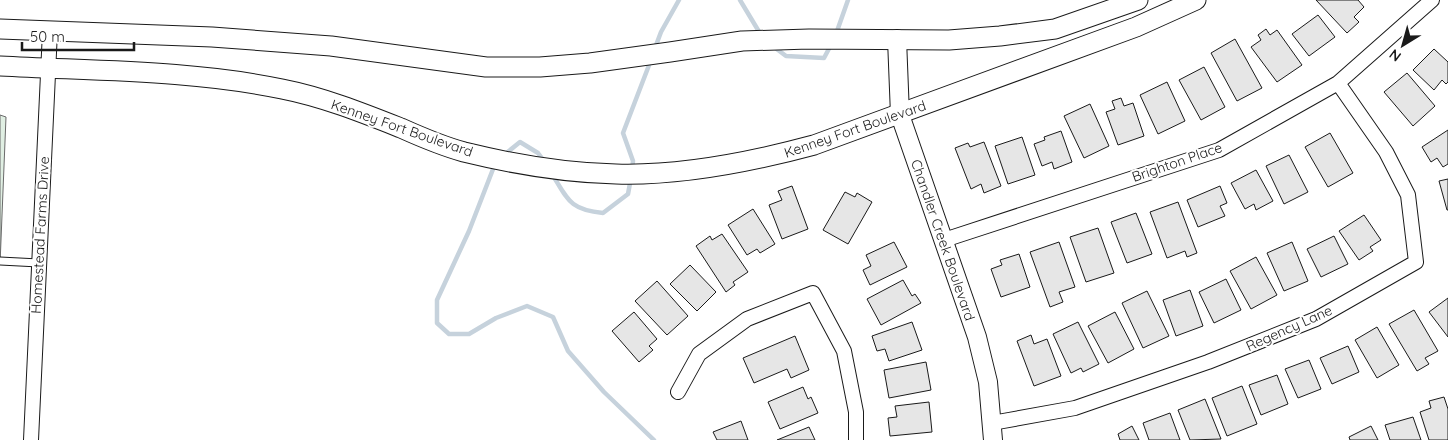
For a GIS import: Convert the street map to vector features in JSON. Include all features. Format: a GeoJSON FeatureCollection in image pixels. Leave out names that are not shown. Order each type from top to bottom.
{"type":"FeatureCollection","features":[{"type":"Feature","properties":{"kind":"main road"},"geometry":{"type":"LineString","coordinates":[[0,29],[212,37],[331,46],[486,67],[540,67],[590,63],[742,41],[949,40],[1055,29],[1138,0]]}},
{"type":"Feature","properties":{"kind":"main road","name":"Kenney Fort Boulevard"},"geometry":{"type":"LineString","coordinates":[[0,66],[207,77],[284,89],[322,99],[462,151],[520,164],[572,171],[617,174],[676,171],[764,158],[814,145],[1136,28],[1196,0]]}},
{"type":"Feature","properties":{"kind":"street","name":"Brighton Place"},"geometry":{"type":"LineString","coordinates":[[944,240],[1219,150],[1338,83],[1432,0]]}},
{"type":"Feature","properties":{"kind":"street","name":"Homestead Farms Drive"},"geometry":{"type":"LineString","coordinates":[[31,440],[50,31]]}},
{"type":"Feature","properties":{"kind":"street","name":"Chandler Creek Boulevard"},"geometry":{"type":"LineString","coordinates":[[889,39],[900,115],[977,337],[988,382],[993,431]]}},
{"type":"Feature","properties":{"kind":"street","name":"Regency Lane"},"geometry":{"type":"LineString","coordinates":[[993,431],[1075,408],[1208,362],[1316,318],[1416,262],[1408,195],[1386,152],[1338,83]]}},
{"type":"Feature","properties":{"kind":"street"},"geometry":{"type":"LineString","coordinates":[[678,392],[699,354],[747,320],[813,293],[844,351],[856,412],[856,440]]}},
{"type":"Feature","properties":{"kind":"lane"},"geometry":{"type":"LineString","coordinates":[[0,261],[39,263]]}},
{"type":"Feature","properties":{"kind":"green space"},"geometry":{"type":"Polygon","coordinates":[[[0,115],[6,117],[0,265],[0,115]]]}},
{"type":"Feature","properties":{"kind":"building"},"geometry":{"type":"Polygon","coordinates":[[[1316,0],[1358,0],[1364,7],[1354,17],[1359,22],[1347,33],[1316,0]]]}},
{"type":"Feature","properties":{"kind":"building"},"geometry":{"type":"Polygon","coordinates":[[[1318,15],[1335,37],[1309,56],[1292,34],[1318,15]]]}},
{"type":"Feature","properties":{"kind":"building"},"geometry":{"type":"Polygon","coordinates":[[[1266,29],[1270,35],[1277,30],[1302,65],[1277,82],[1251,47],[1261,40],[1258,35],[1266,29]]]}},
{"type":"Feature","properties":{"kind":"building"},"geometry":{"type":"Polygon","coordinates":[[[1235,39],[1262,88],[1237,101],[1211,53],[1235,39]]]}},
{"type":"Feature","properties":{"kind":"building"},"geometry":{"type":"Polygon","coordinates":[[[1434,49],[1448,62],[1448,82],[1446,84],[1442,80],[1434,90],[1413,70],[1434,49]]]}},
{"type":"Feature","properties":{"kind":"building"},"geometry":{"type":"Polygon","coordinates":[[[1204,67],[1225,107],[1201,120],[1179,80],[1204,67]]]}},
{"type":"Feature","properties":{"kind":"building"},"geometry":{"type":"Polygon","coordinates":[[[1407,73],[1435,106],[1413,126],[1384,92],[1407,73]]]}},
{"type":"Feature","properties":{"kind":"building"},"geometry":{"type":"Polygon","coordinates":[[[1167,82],[1185,121],[1158,134],[1140,95],[1167,82]]]}},
{"type":"Feature","properties":{"kind":"building"},"geometry":{"type":"Polygon","coordinates":[[[1121,98],[1124,106],[1133,103],[1144,136],[1118,145],[1106,112],[1115,109],[1112,101],[1121,98]]]}},
{"type":"Feature","properties":{"kind":"building"},"geometry":{"type":"Polygon","coordinates":[[[1090,104],[1109,146],[1084,158],[1064,116],[1090,104]]]}},
{"type":"Feature","properties":{"kind":"building"},"geometry":{"type":"Polygon","coordinates":[[[1448,130],[1448,164],[1443,167],[1437,158],[1431,162],[1422,147],[1448,130]]]}},
{"type":"Feature","properties":{"kind":"building"},"geometry":{"type":"Polygon","coordinates":[[[1061,131],[1072,162],[1054,169],[1052,162],[1042,166],[1034,144],[1045,140],[1044,137],[1061,131]]]}},
{"type":"Feature","properties":{"kind":"building"},"geometry":{"type":"Polygon","coordinates":[[[1330,133],[1353,173],[1328,187],[1305,147],[1330,133]]]}},
{"type":"Feature","properties":{"kind":"building"},"geometry":{"type":"Polygon","coordinates":[[[1022,137],[1035,175],[1008,184],[995,146],[1022,137]]]}},
{"type":"Feature","properties":{"kind":"building"},"geometry":{"type":"Polygon","coordinates":[[[984,142],[1001,186],[984,193],[981,184],[971,189],[955,148],[968,143],[970,147],[984,142]]]}},
{"type":"Feature","properties":{"kind":"building"},"geometry":{"type":"Polygon","coordinates":[[[1289,155],[1308,192],[1284,204],[1266,166],[1289,155]]]}},
{"type":"Feature","properties":{"kind":"building"},"geometry":{"type":"Polygon","coordinates":[[[1256,170],[1273,201],[1256,210],[1254,204],[1245,209],[1231,183],[1256,170]]]}},
{"type":"Feature","properties":{"kind":"building"},"geometry":{"type":"Polygon","coordinates":[[[1448,179],[1448,210],[1447,210],[1439,181],[1448,179]]]}},
{"type":"Feature","properties":{"kind":"building"},"geometry":{"type":"Polygon","coordinates":[[[792,186],[808,229],[782,239],[769,205],[782,200],[778,191],[792,186]]]}},
{"type":"Feature","properties":{"kind":"building"},"geometry":{"type":"Polygon","coordinates":[[[1220,186],[1227,203],[1220,206],[1225,216],[1198,227],[1187,200],[1220,186]]]}},
{"type":"Feature","properties":{"kind":"building"},"geometry":{"type":"Polygon","coordinates":[[[845,192],[855,197],[857,193],[872,202],[848,244],[823,230],[845,192]]]}},
{"type":"Feature","properties":{"kind":"building"},"geometry":{"type":"Polygon","coordinates":[[[1178,202],[1197,253],[1187,257],[1185,251],[1167,258],[1150,212],[1178,202]]]}},
{"type":"Feature","properties":{"kind":"building"},"geometry":{"type":"Polygon","coordinates":[[[753,209],[775,244],[760,253],[757,249],[747,255],[728,225],[753,209]]]}},
{"type":"Feature","properties":{"kind":"building"},"geometry":{"type":"Polygon","coordinates":[[[1136,213],[1152,254],[1127,263],[1111,222],[1136,213]]]}},
{"type":"Feature","properties":{"kind":"building"},"geometry":{"type":"Polygon","coordinates":[[[1364,215],[1381,240],[1370,247],[1373,251],[1359,260],[1339,231],[1364,215]]]}},
{"type":"Feature","properties":{"kind":"building"},"geometry":{"type":"Polygon","coordinates":[[[1098,228],[1114,273],[1086,282],[1070,237],[1098,228]]]}},
{"type":"Feature","properties":{"kind":"building"},"geometry":{"type":"Polygon","coordinates":[[[722,234],[748,272],[733,282],[735,285],[726,292],[696,246],[710,236],[712,240],[722,234]]]}},
{"type":"Feature","properties":{"kind":"building"},"geometry":{"type":"Polygon","coordinates":[[[1334,236],[1348,264],[1321,277],[1307,249],[1334,236]]]}},
{"type":"Feature","properties":{"kind":"building"},"geometry":{"type":"Polygon","coordinates":[[[894,242],[907,267],[870,285],[863,270],[871,266],[866,255],[894,242]]]}},
{"type":"Feature","properties":{"kind":"building"},"geometry":{"type":"Polygon","coordinates":[[[1059,242],[1075,287],[1059,292],[1063,302],[1050,307],[1030,252],[1059,242]]]}},
{"type":"Feature","properties":{"kind":"building"},"geometry":{"type":"Polygon","coordinates":[[[1292,242],[1308,281],[1284,291],[1267,253],[1292,242]]]}},
{"type":"Feature","properties":{"kind":"building"},"geometry":{"type":"Polygon","coordinates":[[[1019,254],[1030,287],[1001,297],[991,269],[1002,265],[1000,260],[1019,254]]]}},
{"type":"Feature","properties":{"kind":"building"},"geometry":{"type":"Polygon","coordinates":[[[1256,257],[1277,295],[1251,309],[1230,271],[1256,257]]]}},
{"type":"Feature","properties":{"kind":"building"},"geometry":{"type":"Polygon","coordinates":[[[690,265],[716,292],[697,311],[670,284],[690,265]]]}},
{"type":"Feature","properties":{"kind":"building"},"geometry":{"type":"Polygon","coordinates":[[[1226,279],[1241,310],[1214,323],[1199,292],[1226,279]]]}},
{"type":"Feature","properties":{"kind":"building"},"geometry":{"type":"Polygon","coordinates":[[[903,280],[912,296],[915,294],[921,303],[881,325],[867,299],[903,280]]]}},
{"type":"Feature","properties":{"kind":"building"},"geometry":{"type":"Polygon","coordinates":[[[657,281],[688,316],[667,335],[635,301],[657,281]]]}},
{"type":"Feature","properties":{"kind":"building"},"geometry":{"type":"Polygon","coordinates":[[[1190,290],[1203,326],[1176,336],[1163,300],[1190,290]]]}},
{"type":"Feature","properties":{"kind":"building"},"geometry":{"type":"Polygon","coordinates":[[[1147,291],[1169,336],[1143,348],[1122,303],[1147,291]]]}},
{"type":"Feature","properties":{"kind":"building"},"geometry":{"type":"Polygon","coordinates":[[[1448,298],[1448,337],[1429,312],[1448,298]]]}},
{"type":"Feature","properties":{"kind":"building"},"geometry":{"type":"Polygon","coordinates":[[[1414,310],[1438,351],[1425,358],[1429,364],[1417,371],[1389,324],[1414,310]]]}},
{"type":"Feature","properties":{"kind":"building"},"geometry":{"type":"Polygon","coordinates":[[[634,312],[657,339],[649,346],[653,350],[639,362],[612,331],[634,312]]]}},
{"type":"Feature","properties":{"kind":"building"},"geometry":{"type":"Polygon","coordinates":[[[1115,312],[1134,349],[1108,363],[1088,326],[1115,312]]]}},
{"type":"Feature","properties":{"kind":"building"},"geometry":{"type":"Polygon","coordinates":[[[912,322],[922,350],[889,361],[885,349],[877,351],[872,336],[912,322]]]}},
{"type":"Feature","properties":{"kind":"building"},"geometry":{"type":"Polygon","coordinates":[[[1078,322],[1099,364],[1083,372],[1081,368],[1071,373],[1053,334],[1078,322]]]}},
{"type":"Feature","properties":{"kind":"building"},"geometry":{"type":"Polygon","coordinates":[[[1377,327],[1399,365],[1377,378],[1355,340],[1377,327]]]}},
{"type":"Feature","properties":{"kind":"building"},"geometry":{"type":"Polygon","coordinates":[[[1031,335],[1034,344],[1047,339],[1061,376],[1034,386],[1017,341],[1031,335]]]}},
{"type":"Feature","properties":{"kind":"building"},"geometry":{"type":"Polygon","coordinates":[[[795,336],[809,370],[791,378],[787,369],[754,383],[743,358],[795,336]]]}},
{"type":"Feature","properties":{"kind":"building"},"geometry":{"type":"Polygon","coordinates":[[[1348,346],[1359,372],[1332,384],[1320,358],[1348,346]]]}},
{"type":"Feature","properties":{"kind":"building"},"geometry":{"type":"Polygon","coordinates":[[[1309,360],[1321,389],[1298,398],[1285,369],[1309,360]]]}},
{"type":"Feature","properties":{"kind":"building"},"geometry":{"type":"Polygon","coordinates":[[[926,362],[931,390],[889,398],[884,370],[926,362]]]}},
{"type":"Feature","properties":{"kind":"building"},"geometry":{"type":"Polygon","coordinates":[[[1277,375],[1288,404],[1261,415],[1249,385],[1277,375]]]}},
{"type":"Feature","properties":{"kind":"building"},"geometry":{"type":"Polygon","coordinates":[[[1242,386],[1257,424],[1227,436],[1212,398],[1242,386]]]}},
{"type":"Feature","properties":{"kind":"building"},"geometry":{"type":"Polygon","coordinates":[[[803,387],[808,399],[811,397],[818,413],[780,429],[768,402],[803,387]]]}},
{"type":"Feature","properties":{"kind":"building"},"geometry":{"type":"Polygon","coordinates":[[[1444,397],[1448,409],[1448,440],[1429,440],[1420,412],[1431,408],[1429,401],[1444,397]]]}},
{"type":"Feature","properties":{"kind":"building"},"geometry":{"type":"Polygon","coordinates":[[[1205,399],[1221,439],[1190,440],[1178,410],[1205,399]]]}},
{"type":"Feature","properties":{"kind":"building"},"geometry":{"type":"Polygon","coordinates":[[[929,402],[932,432],[890,436],[888,418],[897,417],[895,406],[929,402]]]}},
{"type":"Feature","properties":{"kind":"building"},"geometry":{"type":"Polygon","coordinates":[[[1170,413],[1180,440],[1149,440],[1143,423],[1170,413]]]}},
{"type":"Feature","properties":{"kind":"building"},"geometry":{"type":"Polygon","coordinates":[[[1413,417],[1421,440],[1390,440],[1385,425],[1413,417]]]}},
{"type":"Feature","properties":{"kind":"building"},"geometry":{"type":"Polygon","coordinates":[[[741,421],[748,440],[717,440],[713,432],[741,421]]]}},
{"type":"Feature","properties":{"kind":"building"},"geometry":{"type":"Polygon","coordinates":[[[1132,426],[1139,440],[1120,440],[1118,434],[1132,426]]]}},
{"type":"Feature","properties":{"kind":"building"},"geometry":{"type":"Polygon","coordinates":[[[1371,426],[1378,440],[1350,440],[1349,437],[1371,426]]]}},
{"type":"Feature","properties":{"kind":"building"},"geometry":{"type":"Polygon","coordinates":[[[809,427],[815,440],[777,440],[809,427]]]}},
{"type":"Feature","properties":{"kind":"waterway"},"geometry":{"type":"LineString","coordinates":[[655,48],[661,32],[679,0]]}},
{"type":"Feature","properties":{"kind":"waterway"},"geometry":{"type":"LineString","coordinates":[[740,0],[761,35]]}},
{"type":"Feature","properties":{"kind":"waterway"},"geometry":{"type":"LineString","coordinates":[[836,34],[848,0]]}},
{"type":"Feature","properties":{"kind":"waterway"},"geometry":{"type":"LineString","coordinates":[[774,47],[786,56],[824,58],[832,43]]}},
{"type":"Feature","properties":{"kind":"waterway"},"geometry":{"type":"LineString","coordinates":[[632,170],[633,161],[623,133],[651,60]]}},
{"type":"Feature","properties":{"kind":"waterway"},"geometry":{"type":"LineString","coordinates":[[504,155],[520,142],[538,153],[544,161]]}},
{"type":"Feature","properties":{"kind":"waterway"},"geometry":{"type":"LineString","coordinates":[[495,164],[469,231],[437,300],[437,323],[449,334],[469,334],[496,318],[527,306],[553,317],[568,351],[604,392],[654,440]]}},
{"type":"Feature","properties":{"kind":"waterway"},"geometry":{"type":"LineString","coordinates":[[552,174],[571,202],[583,209],[603,213],[628,194],[631,178]]}}]}
